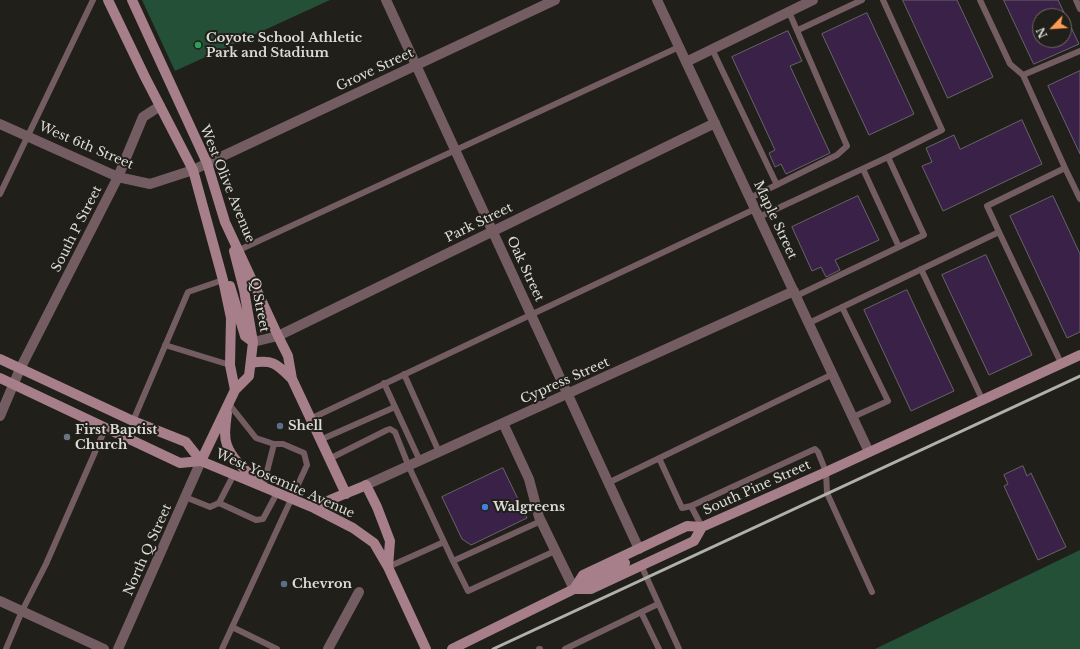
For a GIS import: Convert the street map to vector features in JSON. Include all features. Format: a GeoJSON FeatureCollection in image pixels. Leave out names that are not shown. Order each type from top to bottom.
{"type":"FeatureCollection","features":[{"type":"Feature","properties":{"kind":"main road","name":"West Olive Avenue"},"geometry":{"type":"LineString","coordinates":[[108,0],[193,170],[223,280],[231,318],[230,365]]}},
{"type":"Feature","properties":{"kind":"main road","name":"West Olive Avenue"},"geometry":{"type":"LineString","coordinates":[[132,0],[207,163],[225,222],[288,356],[292,379],[346,494]]}},
{"type":"Feature","properties":{"kind":"main road","name":"Q Street"},"geometry":{"type":"LineString","coordinates":[[201,461],[236,390],[249,376],[251,363],[253,342],[244,290],[225,222]]}},
{"type":"Feature","properties":{"kind":"main road"},"geometry":{"type":"LineString","coordinates":[[223,280],[229,283],[244,336],[253,342]]}},
{"type":"Feature","properties":{"kind":"main road","name":"South Pine Street"},"geometry":{"type":"LineString","coordinates":[[452,649],[577,589],[591,589],[694,541],[700,527],[826,472],[1080,355]]}},
{"type":"Feature","properties":{"kind":"main road","name":"West Yosemite Avenue"},"geometry":{"type":"LineString","coordinates":[[0,359],[133,421],[186,442],[201,461],[233,476],[292,498],[353,528],[374,543],[388,567]]}},
{"type":"Feature","properties":{"kind":"main road","name":"West Olive Avenue"},"geometry":{"type":"LineString","coordinates":[[251,363],[267,360],[274,363],[292,379]]}},
{"type":"Feature","properties":{"kind":"main road"},"geometry":{"type":"LineString","coordinates":[[230,365],[236,390]]}},
{"type":"Feature","properties":{"kind":"main road","name":"West Yosemite Avenue"},"geometry":{"type":"LineString","coordinates":[[0,378],[180,462],[201,461]]}},
{"type":"Feature","properties":{"kind":"main road"},"geometry":{"type":"LineString","coordinates":[[228,405],[225,430],[227,445],[241,465],[263,487]]}},
{"type":"Feature","properties":{"kind":"main road"},"geometry":{"type":"LineString","coordinates":[[366,485],[377,507],[390,541],[388,567],[426,649]]}},
{"type":"Feature","properties":{"kind":"main road","name":"Cypress Street"},"geometry":{"type":"LineString","coordinates":[[314,508],[330,499],[366,485]]}},
{"type":"Feature","properties":{"kind":"main road"},"geometry":{"type":"LineString","coordinates":[[577,589],[583,575],[687,526],[700,527]]}},
{"type":"Feature","properties":{"kind":"street","name":"Oak Street"},"geometry":{"type":"LineString","coordinates":[[386,0],[610,482],[639,549]]}},
{"type":"Feature","properties":{"kind":"street","name":"Grove Street"},"geometry":{"type":"LineString","coordinates":[[207,163],[555,0]]}},
{"type":"Feature","properties":{"kind":"street","name":"Maple Street"},"geometry":{"type":"LineString","coordinates":[[657,0],[854,417],[869,452]]}},
{"type":"Feature","properties":{"kind":"street"},"geometry":{"type":"LineString","coordinates":[[686,62],[813,0]]}},
{"type":"Feature","properties":{"kind":"street","name":"South P Street"},"geometry":{"type":"LineString","coordinates":[[0,416],[20,369],[118,177],[143,117],[160,106]]}},
{"type":"Feature","properties":{"kind":"street","name":"Park Street"},"geometry":{"type":"LineString","coordinates":[[253,342],[278,336],[715,123]]}},
{"type":"Feature","properties":{"kind":"street","name":"West 6th Street"},"geometry":{"type":"LineString","coordinates":[[0,124],[118,177],[150,184],[193,170],[207,163]]}},
{"type":"Feature","properties":{"kind":"street","name":"Cypress Street"},"geometry":{"type":"LineString","coordinates":[[366,485],[795,294]]}},
{"type":"Feature","properties":{"kind":"street"},"geometry":{"type":"LineString","coordinates":[[503,423],[529,479],[541,521],[555,551],[577,589]]}},
{"type":"Feature","properties":{"kind":"street","name":"North Q Street"},"geometry":{"type":"LineString","coordinates":[[118,649],[201,461]]}},
{"type":"Feature","properties":{"kind":"street"},"geometry":{"type":"LineString","coordinates":[[328,649],[359,592]]}},
{"type":"Feature","properties":{"kind":"street"},"geometry":{"type":"LineString","coordinates":[[0,601],[104,649]]}},
{"type":"Feature","properties":{"kind":"lane"},"geometry":{"type":"LineString","coordinates":[[0,194],[29,137],[93,0]]}},
{"type":"Feature","properties":{"kind":"lane"},"geometry":{"type":"LineString","coordinates":[[798,30],[862,0]]}},
{"type":"Feature","properties":{"kind":"lane"},"geometry":{"type":"LineString","coordinates":[[310,419],[531,313],[757,213],[863,169],[942,130],[883,0]]}},
{"type":"Feature","properties":{"kind":"lane"},"geometry":{"type":"LineString","coordinates":[[980,0],[1010,64],[1023,75],[1065,168],[1079,192],[1080,199]]}},
{"type":"Feature","properties":{"kind":"lane"},"geometry":{"type":"LineString","coordinates":[[1076,0],[1080,9]]}},
{"type":"Feature","properties":{"kind":"lane"},"geometry":{"type":"LineString","coordinates":[[750,198],[837,156],[847,146],[798,30],[788,12]]}},
{"type":"Feature","properties":{"kind":"lane"},"geometry":{"type":"LineString","coordinates":[[239,250],[679,48]]}},
{"type":"Feature","properties":{"kind":"lane"},"geometry":{"type":"LineString","coordinates":[[712,49],[776,185]]}},
{"type":"Feature","properties":{"kind":"lane"},"geometry":{"type":"LineString","coordinates":[[1023,75],[1080,51]]}},
{"type":"Feature","properties":{"kind":"lane"},"geometry":{"type":"LineString","coordinates":[[795,294],[924,235],[888,157]]}},
{"type":"Feature","properties":{"kind":"lane"},"geometry":{"type":"LineString","coordinates":[[1061,363],[987,206],[1065,168]]}},
{"type":"Feature","properties":{"kind":"lane"},"geometry":{"type":"LineString","coordinates":[[863,169],[899,247]]}},
{"type":"Feature","properties":{"kind":"lane"},"geometry":{"type":"LineString","coordinates":[[809,323],[999,232]]}},
{"type":"Feature","properties":{"kind":"lane"},"geometry":{"type":"LineString","coordinates":[[921,269],[982,399]]}},
{"type":"Feature","properties":{"kind":"lane"},"geometry":{"type":"LineString","coordinates":[[133,421],[164,345],[188,292],[223,280]]}},
{"type":"Feature","properties":{"kind":"lane"},"geometry":{"type":"LineString","coordinates":[[842,307],[888,401],[854,417]]}},
{"type":"Feature","properties":{"kind":"lane"},"geometry":{"type":"LineString","coordinates":[[164,345],[230,365]]}},
{"type":"Feature","properties":{"kind":"lane"},"geometry":{"type":"LineString","coordinates":[[404,374],[439,452]]}},
{"type":"Feature","properties":{"kind":"lane"},"geometry":{"type":"LineString","coordinates":[[610,482],[833,374]]}},
{"type":"Feature","properties":{"kind":"lane"},"geometry":{"type":"LineString","coordinates":[[384,383],[420,461]]}},
{"type":"Feature","properties":{"kind":"lane"},"geometry":{"type":"LineString","coordinates":[[222,649],[307,465],[304,453],[283,444],[274,444],[256,438],[228,405]]}},
{"type":"Feature","properties":{"kind":"lane"},"geometry":{"type":"LineString","coordinates":[[320,440],[395,407]]}},
{"type":"Feature","properties":{"kind":"lane"},"geometry":{"type":"LineString","coordinates":[[6,649],[22,611],[46,564],[106,428]]}},
{"type":"Feature","properties":{"kind":"lane"},"geometry":{"type":"LineString","coordinates":[[329,459],[390,429],[395,432],[409,467],[468,591],[555,551]]}},
{"type":"Feature","properties":{"kind":"lane"},"geometry":{"type":"LineString","coordinates":[[263,487],[274,444]]}},
{"type":"Feature","properties":{"kind":"lane"},"geometry":{"type":"LineString","coordinates":[[659,458],[682,508],[691,506],[814,449],[818,452],[826,472],[827,493],[872,592]]}},
{"type":"Feature","properties":{"kind":"lane"},"geometry":{"type":"LineString","coordinates":[[185,497],[210,507],[219,503],[233,476]]}},
{"type":"Feature","properties":{"kind":"lane"},"geometry":{"type":"LineString","coordinates":[[219,503],[256,520],[263,519],[277,493]]}},
{"type":"Feature","properties":{"kind":"lane"},"geometry":{"type":"LineString","coordinates":[[691,506],[700,527]]}},
{"type":"Feature","properties":{"kind":"lane"},"geometry":{"type":"LineString","coordinates":[[453,561],[541,521]]}},
{"type":"Feature","properties":{"kind":"lane"},"geometry":{"type":"LineString","coordinates":[[388,567],[444,542]]}},
{"type":"Feature","properties":{"kind":"lane"},"geometry":{"type":"LineString","coordinates":[[641,566],[678,649]]}},
{"type":"Feature","properties":{"kind":"lane"},"geometry":{"type":"LineString","coordinates":[[565,649],[658,604]]}},
{"type":"Feature","properties":{"kind":"lane"},"geometry":{"type":"LineString","coordinates":[[641,612],[659,649]]}},
{"type":"Feature","properties":{"kind":"lane"},"geometry":{"type":"LineString","coordinates":[[232,627],[276,649]]}},
{"type":"Feature","properties":{"kind":"green space","name":"Coyote School Athletic Park and Stadium"},"geometry":{"type":"Polygon","coordinates":[[[142,0],[330,0],[175,71],[142,0]]]}},
{"type":"Feature","properties":{"kind":"green space"},"geometry":{"type":"Polygon","coordinates":[[[1080,550],[1080,649],[875,649],[1080,550]]]}},
{"type":"Feature","properties":{"kind":"building"},"geometry":{"type":"Polygon","coordinates":[[[903,0],[957,0],[993,77],[948,98],[903,0]]]}},
{"type":"Feature","properties":{"kind":"building"},"geometry":{"type":"Polygon","coordinates":[[[1004,0],[1058,0],[1062,8],[1032,8],[1032,48],[1070,48],[1034,64],[1004,0]]]}},
{"type":"Feature","properties":{"kind":"building"},"geometry":{"type":"Polygon","coordinates":[[[867,13],[914,114],[869,135],[822,34],[867,13]]]}},
{"type":"Feature","properties":{"kind":"building"},"geometry":{"type":"Polygon","coordinates":[[[1072,29],[1079,44],[1072,47],[1072,29]]]}},
{"type":"Feature","properties":{"kind":"building"},"geometry":{"type":"Polygon","coordinates":[[[788,31],[802,61],[790,66],[830,153],[786,174],[781,164],[775,167],[769,153],[775,150],[732,57],[788,31]]]}},
{"type":"Feature","properties":{"kind":"building"},"geometry":{"type":"Polygon","coordinates":[[[1080,71],[1080,154],[1048,86],[1080,71]]]}},
{"type":"Feature","properties":{"kind":"building"},"geometry":{"type":"Polygon","coordinates":[[[1022,120],[1042,164],[943,211],[922,166],[932,162],[926,148],[954,135],[960,149],[1022,120]]]}},
{"type":"Feature","properties":{"kind":"building"},"geometry":{"type":"Polygon","coordinates":[[[858,196],[879,240],[835,260],[840,270],[826,277],[821,267],[812,271],[792,227],[858,196]]]}},
{"type":"Feature","properties":{"kind":"building"},"geometry":{"type":"Polygon","coordinates":[[[1053,196],[1080,254],[1080,332],[1067,338],[1010,216],[1053,196]]]}},
{"type":"Feature","properties":{"kind":"building"},"geometry":{"type":"Polygon","coordinates":[[[986,255],[1032,355],[989,375],[942,275],[986,255]]]}},
{"type":"Feature","properties":{"kind":"building"},"geometry":{"type":"Polygon","coordinates":[[[907,290],[954,391],[911,411],[864,310],[907,290]]]}},
{"type":"Feature","properties":{"kind":"building"},"geometry":{"type":"Polygon","coordinates":[[[1023,466],[1027,476],[1031,473],[1066,547],[1038,560],[1004,486],[1008,484],[1004,475],[1023,466]]]}},
{"type":"Feature","properties":{"kind":"building","name":"Walgreens"},"geometry":{"type":"Polygon","coordinates":[[[503,468],[527,518],[471,545],[462,539],[442,497],[503,468]]]}},
{"type":"Feature","properties":{"kind":"railway"},"geometry":{"type":"LineString","coordinates":[[493,649],[1080,376]]}},
{"type":"Feature","properties":{"kind":"place","name":"Coyote School Athletic Park and Stadium"},"geometry":{"type":"Point","coordinates":[198,45]}},
{"type":"Feature","properties":{"kind":"place","name":"Shell"},"geometry":{"type":"Point","coordinates":[280,426]}},
{"type":"Feature","properties":{"kind":"place","name":"First Baptist Church"},"geometry":{"type":"Point","coordinates":[67,437]}},
{"type":"Feature","properties":{"kind":"place","name":"Walgreens"},"geometry":{"type":"Point","coordinates":[485,507]}},
{"type":"Feature","properties":{"kind":"place","name":"Chevron"},"geometry":{"type":"Point","coordinates":[284,584]}}]}
